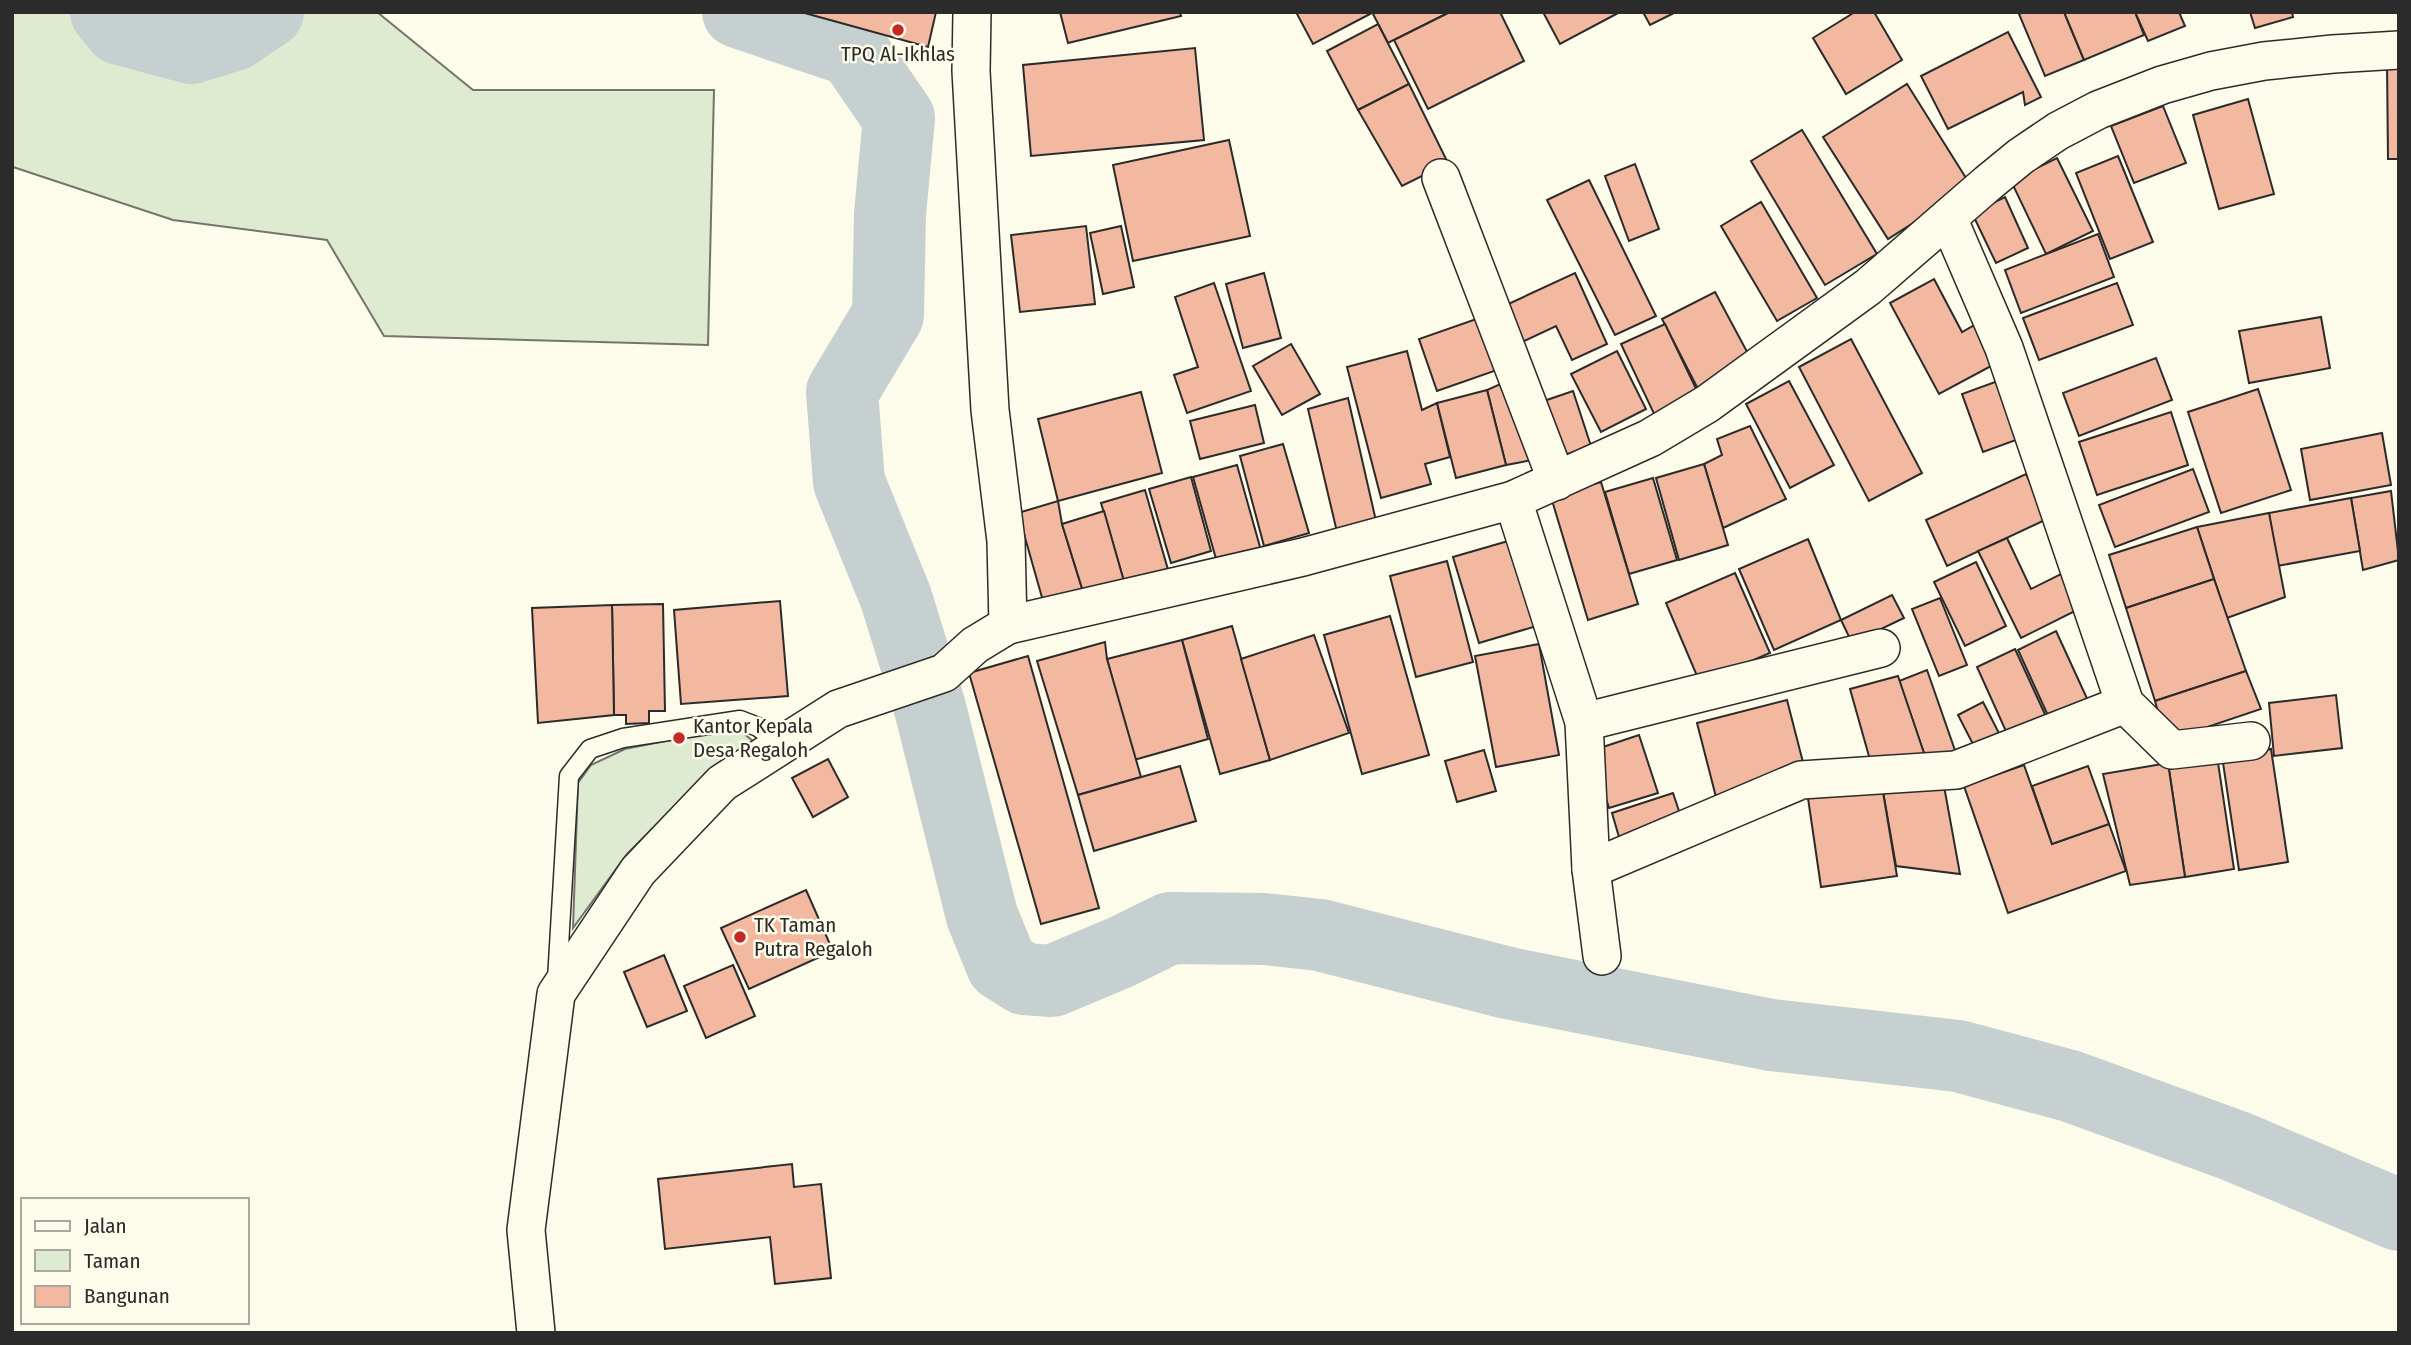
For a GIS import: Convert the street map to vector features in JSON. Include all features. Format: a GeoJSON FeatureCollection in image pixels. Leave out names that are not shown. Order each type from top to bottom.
{"type":"FeatureCollection","features":[{"type":"Feature","properties":{"kind":"street"},"geometry":{"type":"LineString","coordinates":[[972,12],[971,71],[990,410],[1006,541],[1008,625]]}},
{"type":"Feature","properties":{"kind":"street"},"geometry":{"type":"LineString","coordinates":[[536,1333],[526,1230],[556,994],[638,871],[722,783],[838,709],[944,673],[975,645],[1008,625],[1303,557],[1513,500],[1650,438],[1707,404],[1868,287],[2012,163],[2058,131],[2098,110],[2162,85],[2211,71],[2264,61],[2399,50]]}},
{"type":"Feature","properties":{"kind":"street"},"geometry":{"type":"LineString","coordinates":[[1441,178],[1558,481]]}},
{"type":"Feature","properties":{"kind":"street"},"geometry":{"type":"LineString","coordinates":[[1948,218],[2004,348],[2125,704],[2172,750],[2251,741]]}},
{"type":"Feature","properties":{"kind":"street"},"geometry":{"type":"LineString","coordinates":[[1513,500],[1584,722],[1591,869],[1602,957]]}},
{"type":"Feature","properties":{"kind":"street"},"geometry":{"type":"LineString","coordinates":[[1584,722],[1881,648]]}},
{"type":"Feature","properties":{"kind":"street"},"geometry":{"type":"LineString","coordinates":[[1591,869],[1801,780],[1956,770],[2125,704]]}},
{"type":"Feature","properties":{"kind":"lane"},"geometry":{"type":"LineString","coordinates":[[556,994],[569,776],[590,749],[623,738],[740,720],[758,727],[781,745]]}},
{"type":"Feature","properties":{"kind":"green space"},"geometry":{"type":"Polygon","coordinates":[[[12,12],[377,12],[473,90],[714,90],[708,345],[384,336],[327,240],[173,220],[13,167],[12,12]]]}},
{"type":"Feature","properties":{"kind":"green space"},"geometry":{"type":"Polygon","coordinates":[[[736,727],[754,742],[701,780],[627,854],[573,928],[578,783],[591,765],[625,749],[736,727]]]}},
{"type":"Feature","properties":{"kind":"building","name":"TPQ Al-Ikhlas"},"geometry":{"type":"Polygon","coordinates":[[[801,12],[936,12],[928,47],[801,12]]]}},
{"type":"Feature","properties":{"kind":"building"},"geometry":{"type":"Polygon","coordinates":[[[1060,12],[1180,12],[1181,16],[1068,43],[1060,12]]]}},
{"type":"Feature","properties":{"kind":"building"},"geometry":{"type":"Polygon","coordinates":[[[1296,12],[1369,12],[1370,14],[1313,44],[1296,12]]]}},
{"type":"Feature","properties":{"kind":"building"},"geometry":{"type":"Polygon","coordinates":[[[1372,12],[1450,12],[1388,43],[1372,12]]]}},
{"type":"Feature","properties":{"kind":"building"},"geometry":{"type":"Polygon","coordinates":[[[1450,12],[1500,12],[1524,61],[1428,109],[1394,40],[1450,12]]]}},
{"type":"Feature","properties":{"kind":"building"},"geometry":{"type":"Polygon","coordinates":[[[1543,12],[1620,12],[1560,44],[1543,12]]]}},
{"type":"Feature","properties":{"kind":"building"},"geometry":{"type":"Polygon","coordinates":[[[1643,12],[1676,12],[1650,25],[1643,12]]]}},
{"type":"Feature","properties":{"kind":"building"},"geometry":{"type":"Polygon","coordinates":[[[1855,12],[1874,12],[1902,60],[1846,94],[1813,38],[1855,12]]]}},
{"type":"Feature","properties":{"kind":"building"},"geometry":{"type":"Polygon","coordinates":[[[2064,12],[2084,60],[2045,76],[2019,14],[2064,12]]]}},
{"type":"Feature","properties":{"kind":"building"},"geometry":{"type":"Polygon","coordinates":[[[2064,12],[2135,12],[2144,35],[2084,60],[2064,12]]]}},
{"type":"Feature","properties":{"kind":"building"},"geometry":{"type":"Polygon","coordinates":[[[2135,12],[2179,12],[2185,26],[2148,41],[2135,12]]]}},
{"type":"Feature","properties":{"kind":"building"},"geometry":{"type":"Polygon","coordinates":[[[2250,12],[2292,12],[2293,17],[2255,28],[2250,12]]]}},
{"type":"Feature","properties":{"kind":"building"},"geometry":{"type":"Polygon","coordinates":[[[1378,24],[1409,84],[1358,110],[1327,51],[1378,24]]]}},
{"type":"Feature","properties":{"kind":"building"},"geometry":{"type":"Polygon","coordinates":[[[2008,32],[2041,97],[2025,105],[2023,92],[1948,129],[1921,76],[2008,32]]]}},
{"type":"Feature","properties":{"kind":"building"},"geometry":{"type":"Polygon","coordinates":[[[1195,48],[1204,140],[1031,156],[1023,65],[1195,48]]]}},
{"type":"Feature","properties":{"kind":"building"},"geometry":{"type":"Polygon","coordinates":[[[2387,63],[2399,63],[2399,159],[2388,159],[2387,63]]]}},
{"type":"Feature","properties":{"kind":"building"},"geometry":{"type":"Polygon","coordinates":[[[1409,84],[1448,163],[1402,186],[1358,110],[1409,84]]]}},
{"type":"Feature","properties":{"kind":"building"},"geometry":{"type":"Polygon","coordinates":[[[1907,84],[1971,186],[1888,239],[1823,137],[1907,84]]]}},
{"type":"Feature","properties":{"kind":"building"},"geometry":{"type":"Polygon","coordinates":[[[2248,99],[2274,194],[2219,209],[2193,115],[2248,99]]]}},
{"type":"Feature","properties":{"kind":"building"},"geometry":{"type":"Polygon","coordinates":[[[2163,106],[2186,163],[2134,183],[2111,126],[2163,106]]]}},
{"type":"Feature","properties":{"kind":"building"},"geometry":{"type":"Polygon","coordinates":[[[1802,130],[1877,254],[1825,285],[1751,161],[1802,130]]]}},
{"type":"Feature","properties":{"kind":"building"},"geometry":{"type":"Polygon","coordinates":[[[1229,140],[1250,236],[1133,261],[1113,165],[1229,140]]]}},
{"type":"Feature","properties":{"kind":"building"},"geometry":{"type":"Polygon","coordinates":[[[2118,156],[2153,242],[2110,259],[2076,173],[2118,156]]]}},
{"type":"Feature","properties":{"kind":"building"},"geometry":{"type":"Polygon","coordinates":[[[2057,158],[2093,231],[2046,254],[2011,181],[2057,158]]]}},
{"type":"Feature","properties":{"kind":"building"},"geometry":{"type":"Polygon","coordinates":[[[1635,164],[1659,229],[1629,241],[1605,176],[1635,164]]]}},
{"type":"Feature","properties":{"kind":"building"},"geometry":{"type":"Polygon","coordinates":[[[1589,180],[1656,316],[1615,335],[1547,200],[1589,180]]]}},
{"type":"Feature","properties":{"kind":"building"},"geometry":{"type":"Polygon","coordinates":[[[2005,197],[2028,248],[1996,263],[1972,213],[2005,197]]]}},
{"type":"Feature","properties":{"kind":"building"},"geometry":{"type":"Polygon","coordinates":[[[1761,202],[1817,298],[1777,321],[1721,226],[1761,202]]]}},
{"type":"Feature","properties":{"kind":"building"},"geometry":{"type":"Polygon","coordinates":[[[1086,226],[1095,304],[1020,312],[1011,235],[1086,226]]]}},
{"type":"Feature","properties":{"kind":"building"},"geometry":{"type":"Polygon","coordinates":[[[1121,226],[1134,287],[1103,294],[1090,233],[1121,226]]]}},
{"type":"Feature","properties":{"kind":"building"},"geometry":{"type":"Polygon","coordinates":[[[2098,234],[2114,277],[2021,313],[2005,270],[2098,234]]]}},
{"type":"Feature","properties":{"kind":"building"},"geometry":{"type":"Polygon","coordinates":[[[1264,273],[1281,338],[1243,348],[1226,284],[1264,273]]]}},
{"type":"Feature","properties":{"kind":"building"},"geometry":{"type":"Polygon","coordinates":[[[1575,273],[1607,344],[1572,360],[1556,326],[1522,342],[1504,306],[1575,273]]]}},
{"type":"Feature","properties":{"kind":"building"},"geometry":{"type":"Polygon","coordinates":[[[1934,279],[1962,332],[1985,319],[2006,358],[1939,394],[1890,303],[1934,279]]]}},
{"type":"Feature","properties":{"kind":"building"},"geometry":{"type":"Polygon","coordinates":[[[1214,283],[1251,391],[1187,413],[1174,375],[1198,367],[1175,297],[1214,283]]]}},
{"type":"Feature","properties":{"kind":"building"},"geometry":{"type":"Polygon","coordinates":[[[2117,283],[2133,325],[2039,360],[2023,318],[2117,283]]]}},
{"type":"Feature","properties":{"kind":"building"},"geometry":{"type":"Polygon","coordinates":[[[1715,292],[1752,361],[1698,389],[1662,319],[1715,292]]]}},
{"type":"Feature","properties":{"kind":"building"},"geometry":{"type":"Polygon","coordinates":[[[1482,317],[1500,369],[1437,391],[1419,339],[1482,317]]]}},
{"type":"Feature","properties":{"kind":"building"},"geometry":{"type":"Polygon","coordinates":[[[2321,317],[2330,368],[2249,383],[2239,331],[2321,317]]]}},
{"type":"Feature","properties":{"kind":"building"},"geometry":{"type":"Polygon","coordinates":[[[1665,324],[1700,397],[1656,418],[1621,344],[1665,324]]]}},
{"type":"Feature","properties":{"kind":"building"},"geometry":{"type":"Polygon","coordinates":[[[1851,339],[1922,473],[1869,501],[1799,367],[1851,339]]]}},
{"type":"Feature","properties":{"kind":"building"},"geometry":{"type":"Polygon","coordinates":[[[1291,344],[1320,394],[1282,415],[1253,366],[1291,344]]]}},
{"type":"Feature","properties":{"kind":"building"},"geometry":{"type":"Polygon","coordinates":[[[1407,351],[1422,410],[1437,403],[1450,457],[1425,464],[1431,484],[1381,498],[1347,367],[1407,351]]]}},
{"type":"Feature","properties":{"kind":"building"},"geometry":{"type":"Polygon","coordinates":[[[1617,351],[1646,409],[1601,432],[1571,374],[1617,351]]]}},
{"type":"Feature","properties":{"kind":"building"},"geometry":{"type":"Polygon","coordinates":[[[2156,358],[2172,400],[2079,436],[2063,393],[2156,358]]]}},
{"type":"Feature","properties":{"kind":"building"},"geometry":{"type":"Polygon","coordinates":[[[2006,378],[2027,436],[1983,452],[1962,394],[2006,378]]]}},
{"type":"Feature","properties":{"kind":"building"},"geometry":{"type":"Polygon","coordinates":[[[1507,381],[1543,458],[1506,465],[1487,390],[1507,381]]]}},
{"type":"Feature","properties":{"kind":"building"},"geometry":{"type":"Polygon","coordinates":[[[1789,381],[1834,465],[1790,488],[1746,404],[1789,381]]]}},
{"type":"Feature","properties":{"kind":"building"},"geometry":{"type":"Polygon","coordinates":[[[2258,389],[2291,490],[2221,513],[2188,412],[2258,389]]]}},
{"type":"Feature","properties":{"kind":"building"},"geometry":{"type":"Polygon","coordinates":[[[1487,390],[1506,465],[1456,478],[1437,403],[1487,390]]]}},
{"type":"Feature","properties":{"kind":"building"},"geometry":{"type":"Polygon","coordinates":[[[1573,391],[1591,446],[1559,457],[1541,402],[1573,391]]]}},
{"type":"Feature","properties":{"kind":"building"},"geometry":{"type":"Polygon","coordinates":[[[1141,392],[1162,473],[1058,501],[1038,419],[1141,392]]]}},
{"type":"Feature","properties":{"kind":"building"},"geometry":{"type":"Polygon","coordinates":[[[1348,398],[1376,521],[1337,532],[1308,409],[1348,398]]]}},
{"type":"Feature","properties":{"kind":"building"},"geometry":{"type":"Polygon","coordinates":[[[1255,405],[1264,443],[1200,459],[1190,421],[1255,405]]]}},
{"type":"Feature","properties":{"kind":"building"},"geometry":{"type":"Polygon","coordinates":[[[2171,412],[2188,465],[2097,495],[2079,442],[2171,412]]]}},
{"type":"Feature","properties":{"kind":"building"},"geometry":{"type":"Polygon","coordinates":[[[1750,426],[1786,499],[1723,528],[1704,464],[1722,455],[1717,439],[1750,426]]]}},
{"type":"Feature","properties":{"kind":"building"},"geometry":{"type":"Polygon","coordinates":[[[2382,433],[2391,485],[2310,500],[2301,449],[2382,433]]]}},
{"type":"Feature","properties":{"kind":"building"},"geometry":{"type":"Polygon","coordinates":[[[1283,444],[1309,533],[1264,546],[1240,456],[1283,444]]]}},
{"type":"Feature","properties":{"kind":"building"},"geometry":{"type":"Polygon","coordinates":[[[1704,464],[1728,545],[1679,560],[1656,478],[1704,464]]]}},
{"type":"Feature","properties":{"kind":"building"},"geometry":{"type":"Polygon","coordinates":[[[1237,465],[1262,554],[1218,566],[1193,477],[1237,465]]]}},
{"type":"Feature","properties":{"kind":"building"},"geometry":{"type":"Polygon","coordinates":[[[2193,469],[2209,512],[2115,547],[2099,505],[2193,469]]]}},
{"type":"Feature","properties":{"kind":"building"},"geometry":{"type":"Polygon","coordinates":[[[2026,474],[2047,519],[1947,566],[1926,520],[2026,474]]]}},
{"type":"Feature","properties":{"kind":"building"},"geometry":{"type":"Polygon","coordinates":[[[1191,477],[1211,551],[1171,563],[1149,489],[1191,477]]]}},
{"type":"Feature","properties":{"kind":"building"},"geometry":{"type":"Polygon","coordinates":[[[1653,478],[1677,560],[1629,574],[1605,492],[1653,478]]]}},
{"type":"Feature","properties":{"kind":"building"},"geometry":{"type":"Polygon","coordinates":[[[1601,482],[1638,604],[1588,620],[1551,497],[1601,482]]]}},
{"type":"Feature","properties":{"kind":"building"},"geometry":{"type":"Polygon","coordinates":[[[1145,490],[1171,580],[1125,585],[1101,503],[1145,490]]]}},
{"type":"Feature","properties":{"kind":"building"},"geometry":{"type":"Polygon","coordinates":[[[2391,491],[2399,560],[2363,570],[2351,498],[2391,491]]]}},
{"type":"Feature","properties":{"kind":"building"},"geometry":{"type":"Polygon","coordinates":[[[2351,498],[2360,551],[2277,566],[2269,513],[2351,498]]]}},
{"type":"Feature","properties":{"kind":"building"},"geometry":{"type":"Polygon","coordinates":[[[1058,501],[1062,524],[1085,598],[1045,608],[1018,513],[1058,501]]]}},
{"type":"Feature","properties":{"kind":"building"},"geometry":{"type":"Polygon","coordinates":[[[1104,511],[1125,585],[1085,598],[1062,524],[1104,511]]]}},
{"type":"Feature","properties":{"kind":"building"},"geometry":{"type":"Polygon","coordinates":[[[2269,513],[2285,597],[2227,618],[2197,527],[2269,513]]]}},
{"type":"Feature","properties":{"kind":"building"},"geometry":{"type":"Polygon","coordinates":[[[2197,527],[2214,579],[2126,608],[2109,555],[2197,527]]]}},
{"type":"Feature","properties":{"kind":"building"},"geometry":{"type":"Polygon","coordinates":[[[2007,538],[2031,589],[2067,571],[2085,606],[2021,638],[1978,551],[2007,538]]]}},
{"type":"Feature","properties":{"kind":"building"},"geometry":{"type":"Polygon","coordinates":[[[1515,539],[1540,625],[1479,643],[1453,557],[1515,539]]]}},
{"type":"Feature","properties":{"kind":"building"},"geometry":{"type":"Polygon","coordinates":[[[1808,539],[1841,620],[1774,650],[1739,569],[1808,539]]]}},
{"type":"Feature","properties":{"kind":"building"},"geometry":{"type":"Polygon","coordinates":[[[1447,561],[1473,662],[1416,677],[1390,576],[1447,561]]]}},
{"type":"Feature","properties":{"kind":"building"},"geometry":{"type":"Polygon","coordinates":[[[1976,562],[2006,626],[1965,646],[1934,582],[1976,562]]]}},
{"type":"Feature","properties":{"kind":"building"},"geometry":{"type":"Polygon","coordinates":[[[1735,573],[1770,653],[1700,683],[1666,603],[1735,573]]]}},
{"type":"Feature","properties":{"kind":"building"},"geometry":{"type":"Polygon","coordinates":[[[2214,579],[2246,671],[2155,701],[2126,608],[2214,579]]]}},
{"type":"Feature","properties":{"kind":"building"},"geometry":{"type":"Polygon","coordinates":[[[1892,595],[1904,618],[1852,643],[1841,620],[1892,595]]]}},
{"type":"Feature","properties":{"kind":"building"},"geometry":{"type":"Polygon","coordinates":[[[1940,598],[1967,665],[1939,676],[1912,609],[1940,598]]]}},
{"type":"Feature","properties":{"kind":"building"},"geometry":{"type":"Polygon","coordinates":[[[780,601],[788,696],[681,704],[674,610],[780,601]]]}},
{"type":"Feature","properties":{"kind":"building"},"geometry":{"type":"Polygon","coordinates":[[[663,604],[665,711],[649,711],[649,723],[626,724],[626,715],[614,715],[612,605],[663,604]]]}},
{"type":"Feature","properties":{"kind":"building"},"geometry":{"type":"Polygon","coordinates":[[[612,605],[614,715],[538,723],[532,608],[612,605]]]}},
{"type":"Feature","properties":{"kind":"building"},"geometry":{"type":"Polygon","coordinates":[[[1390,616],[1429,755],[1362,774],[1324,635],[1390,616]]]}},
{"type":"Feature","properties":{"kind":"building"},"geometry":{"type":"Polygon","coordinates":[[[1232,626],[1270,760],[1220,774],[1182,640],[1232,626]]]}},
{"type":"Feature","properties":{"kind":"building"},"geometry":{"type":"Polygon","coordinates":[[[2056,631],[2090,705],[2050,720],[2018,650],[2056,631]]]}},
{"type":"Feature","properties":{"kind":"building"},"geometry":{"type":"Polygon","coordinates":[[[1314,635],[1349,733],[1270,760],[1241,659],[1314,635]]]}},
{"type":"Feature","properties":{"kind":"building"},"geometry":{"type":"Polygon","coordinates":[[[1182,640],[1208,739],[1134,760],[1107,659],[1182,640]]]}},
{"type":"Feature","properties":{"kind":"building"},"geometry":{"type":"Polygon","coordinates":[[[1105,642],[1107,659],[1141,777],[1078,795],[1037,661],[1105,642]]]}},
{"type":"Feature","properties":{"kind":"building"},"geometry":{"type":"Polygon","coordinates":[[[1539,644],[1559,755],[1496,767],[1475,656],[1539,644]]]}},
{"type":"Feature","properties":{"kind":"building"},"geometry":{"type":"Polygon","coordinates":[[[2015,649],[2049,723],[2009,738],[1977,667],[2015,649]]]}},
{"type":"Feature","properties":{"kind":"building"},"geometry":{"type":"Polygon","coordinates":[[[1028,656],[1099,908],[1041,924],[969,673],[1028,656]]]}},
{"type":"Feature","properties":{"kind":"building"},"geometry":{"type":"Polygon","coordinates":[[[1927,670],[1958,759],[1926,759],[1899,681],[1927,670]]]}},
{"type":"Feature","properties":{"kind":"building"},"geometry":{"type":"Polygon","coordinates":[[[2246,671],[2261,709],[2166,741],[2155,701],[2246,671]]]}},
{"type":"Feature","properties":{"kind":"building"},"geometry":{"type":"Polygon","coordinates":[[[1898,676],[1926,759],[1874,774],[1850,689],[1898,676]]]}},
{"type":"Feature","properties":{"kind":"building"},"geometry":{"type":"Polygon","coordinates":[[[2336,695],[2342,748],[2274,756],[2269,703],[2336,695]]]}},
{"type":"Feature","properties":{"kind":"building"},"geometry":{"type":"Polygon","coordinates":[[[1787,700],[1806,774],[1716,797],[1697,723],[1787,700]]]}},
{"type":"Feature","properties":{"kind":"building"},"geometry":{"type":"Polygon","coordinates":[[[1983,702],[2002,739],[1977,752],[1958,715],[1983,702]]]}},
{"type":"Feature","properties":{"kind":"building"},"geometry":{"type":"Polygon","coordinates":[[[1639,735],[1658,793],[1609,808],[1591,751],[1639,735]]]}},
{"type":"Feature","properties":{"kind":"building"},"geometry":{"type":"Polygon","coordinates":[[[2271,749],[2288,862],[2239,870],[2222,756],[2271,749]]]}},
{"type":"Feature","properties":{"kind":"building"},"geometry":{"type":"Polygon","coordinates":[[[1484,750],[1496,791],[1457,802],[1445,761],[1484,750]]]}},
{"type":"Feature","properties":{"kind":"building"},"geometry":{"type":"Polygon","coordinates":[[[2217,756],[2234,869],[2185,877],[2168,763],[2217,756]]]}},
{"type":"Feature","properties":{"kind":"building"},"geometry":{"type":"Polygon","coordinates":[[[828,759],[848,797],[813,817],[792,778],[828,759]]]}},
{"type":"Feature","properties":{"kind":"building"},"geometry":{"type":"Polygon","coordinates":[[[2168,763],[2185,877],[2130,885],[2103,774],[2168,763]]]}},
{"type":"Feature","properties":{"kind":"building"},"geometry":{"type":"Polygon","coordinates":[[[2024,765],[2052,844],[2109,824],[2126,871],[2008,913],[1964,786],[2024,765]]]}},
{"type":"Feature","properties":{"kind":"building"},"geometry":{"type":"Polygon","coordinates":[[[1180,766],[1196,821],[1094,851],[1078,795],[1180,766]]]}},
{"type":"Feature","properties":{"kind":"building"},"geometry":{"type":"Polygon","coordinates":[[[2088,766],[2109,824],[2052,844],[2032,786],[2088,766]]]}},
{"type":"Feature","properties":{"kind":"building"},"geometry":{"type":"Polygon","coordinates":[[[1942,775],[1960,874],[1896,866],[1882,786],[1942,775]]]}},
{"type":"Feature","properties":{"kind":"building"},"geometry":{"type":"Polygon","coordinates":[[[1882,786],[1897,876],[1821,887],[1808,798],[1882,786]]]}},
{"type":"Feature","properties":{"kind":"building"},"geometry":{"type":"Polygon","coordinates":[[[1673,793],[1683,823],[1621,844],[1612,813],[1673,793]]]}},
{"type":"Feature","properties":{"kind":"building"},"geometry":{"type":"Polygon","coordinates":[[[806,890],[833,951],[749,989],[721,928],[806,890]]]}},
{"type":"Feature","properties":{"kind":"building"},"geometry":{"type":"Polygon","coordinates":[[[664,955],[687,1011],[647,1027],[624,972],[664,955]]]}},
{"type":"Feature","properties":{"kind":"building"},"geometry":{"type":"Polygon","coordinates":[[[733,965],[755,1016],[706,1038],[684,986],[733,965]]]}},
{"type":"Feature","properties":{"kind":"building"},"geometry":{"type":"Polygon","coordinates":[[[792,1164],[794,1187],[821,1184],[831,1278],[775,1284],[770,1237],[665,1249],[658,1179],[792,1164]]]}},
{"type":"Feature","properties":{"kind":"waterway"},"geometry":{"type":"LineString","coordinates":[[106,12],[120,29],[191,48],[234,35],[268,12]]}},
{"type":"Feature","properties":{"kind":"waterway"},"geometry":{"type":"LineString","coordinates":[[738,12],[853,51],[899,118],[890,214],[888,315],[842,392],[849,482],[896,598],[930,708],[982,916],[1002,965],[1024,979],[1052,981],[1170,928],[1264,929],[1320,935],[1508,983],[1771,1035],[1958,1056],[2070,1086],[2235,1146],[2399,1215]]}},
{"type":"Feature","properties":{"kind":"place","name":"TPQ Al-Ikhlas"},"geometry":{"type":"Point","coordinates":[898,30]}},
{"type":"Feature","properties":{"kind":"place","name":"Kantor Kepala Desa Regaloh"},"geometry":{"type":"Point","coordinates":[679,738]}},
{"type":"Feature","properties":{"kind":"place","name":"TK Taman Putra Regaloh"},"geometry":{"type":"Point","coordinates":[740,937]}}]}
